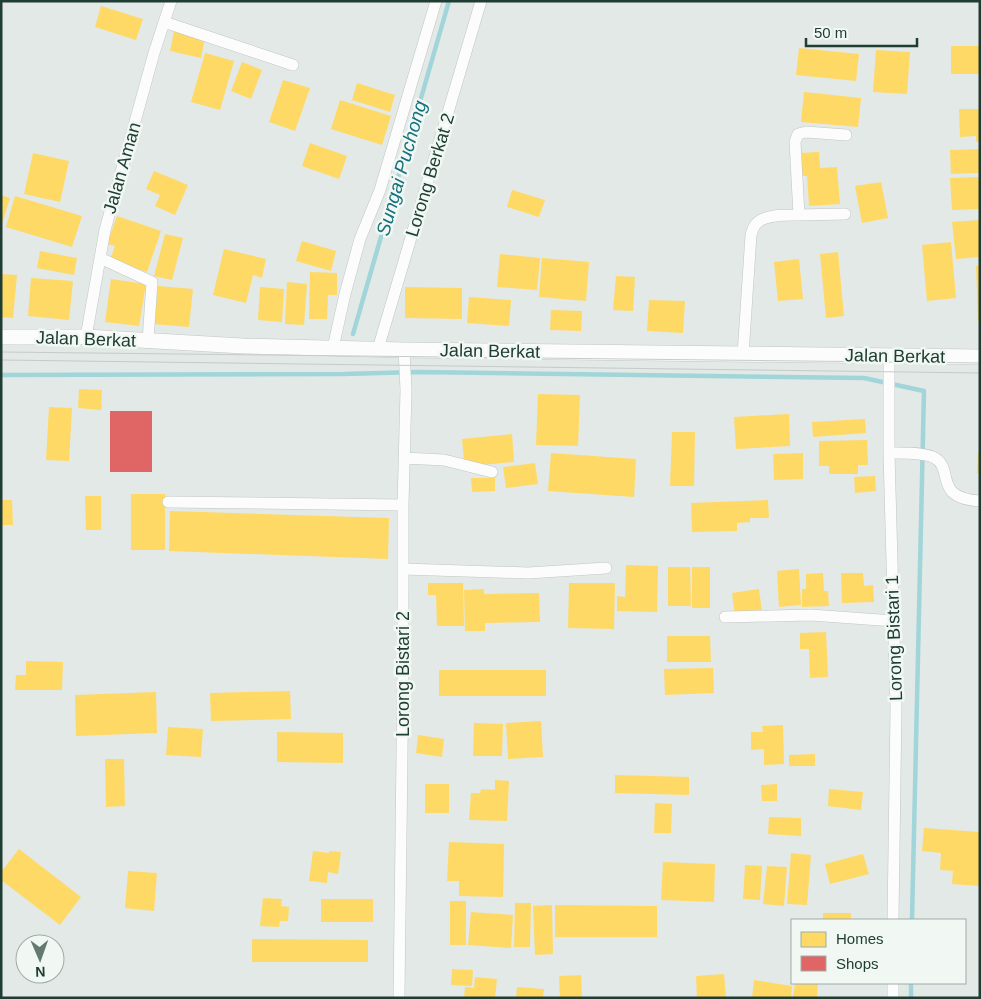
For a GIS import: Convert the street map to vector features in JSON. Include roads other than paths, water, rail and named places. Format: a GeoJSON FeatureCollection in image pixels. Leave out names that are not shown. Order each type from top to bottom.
{"type":"FeatureCollection","features":[{"type":"Feature","properties":{"kind":"street","name":"Jalan Aman"},"geometry":{"type":"LineString","coordinates":[[86,338],[105,230],[171,1]]}},
{"type":"Feature","properties":{"kind":"street"},"geometry":{"type":"LineString","coordinates":[[333,348],[360,238],[380,190],[436,1]]}},
{"type":"Feature","properties":{"kind":"street","name":"Lorong Berkat 2"},"geometry":{"type":"LineString","coordinates":[[378,349],[481,1]]}},
{"type":"Feature","properties":{"kind":"street"},"geometry":{"type":"LineString","coordinates":[[164,22],[293,65]]}},
{"type":"Feature","properties":{"kind":"street"},"geometry":{"type":"LineString","coordinates":[[799,215],[795,142],[798,134],[806,132],[846,135]]}},
{"type":"Feature","properties":{"kind":"street"},"geometry":{"type":"LineString","coordinates":[[743,354],[751,236],[757,223],[765,219],[799,215],[845,214]]}},
{"type":"Feature","properties":{"kind":"street"},"geometry":{"type":"LineString","coordinates":[[100,258],[152,282],[148,341]]}},
{"type":"Feature","properties":{"kind":"street","name":"Jalan Berkat"},"geometry":{"type":"LineString","coordinates":[[1,337],[86,338],[243,346],[378,349],[405,357],[743,354],[889,363],[980,357]]}},
{"type":"Feature","properties":{"kind":"street","name":"Lorong Bistari 2"},"geometry":{"type":"LineString","coordinates":[[399,998],[404,674],[403,505],[405,357]]}},
{"type":"Feature","properties":{"kind":"street","name":"Lorong Bistari 1"},"geometry":{"type":"LineString","coordinates":[[889,363],[889,453],[896,708],[893,919]]}},
{"type":"Feature","properties":{"kind":"street"},"geometry":{"type":"LineString","coordinates":[[889,453],[932,457],[940,463],[947,487],[952,492],[961,497],[980,501]]}},
{"type":"Feature","properties":{"kind":"street"},"geometry":{"type":"LineString","coordinates":[[404,458],[444,460],[492,472]]}},
{"type":"Feature","properties":{"kind":"street"},"geometry":{"type":"LineString","coordinates":[[168,502],[403,505]]}},
{"type":"Feature","properties":{"kind":"street"},"geometry":{"type":"LineString","coordinates":[[403,569],[528,573],[606,568]]}},
{"type":"Feature","properties":{"kind":"street"},"geometry":{"type":"LineString","coordinates":[[725,617],[811,615],[894,621]]}},
{"type":"Feature","properties":{"kind":"street"},"geometry":{"type":"LineString","coordinates":[[893,984],[893,998]]}},
{"type":"Feature","properties":{"kind":"waterway","name":"Sungai Puchong"},"geometry":{"type":"LineString","coordinates":[[353,334],[449,1]]}},
{"type":"Feature","properties":{"kind":"waterway"},"geometry":{"type":"LineString","coordinates":[[1,375],[418,372],[864,378],[924,391],[912,919]]}},
{"type":"Feature","properties":{"kind":"waterway"},"geometry":{"type":"LineString","coordinates":[[911,984],[911,998]]}},
{"type":"Feature","properties":{"kind":"tram line"},"geometry":{"type":"LineString","coordinates":[[1,352],[980,363]]}},
{"type":"Feature","properties":{"kind":"tram line"},"geometry":{"type":"LineString","coordinates":[[1,360],[980,373]]}}]}
